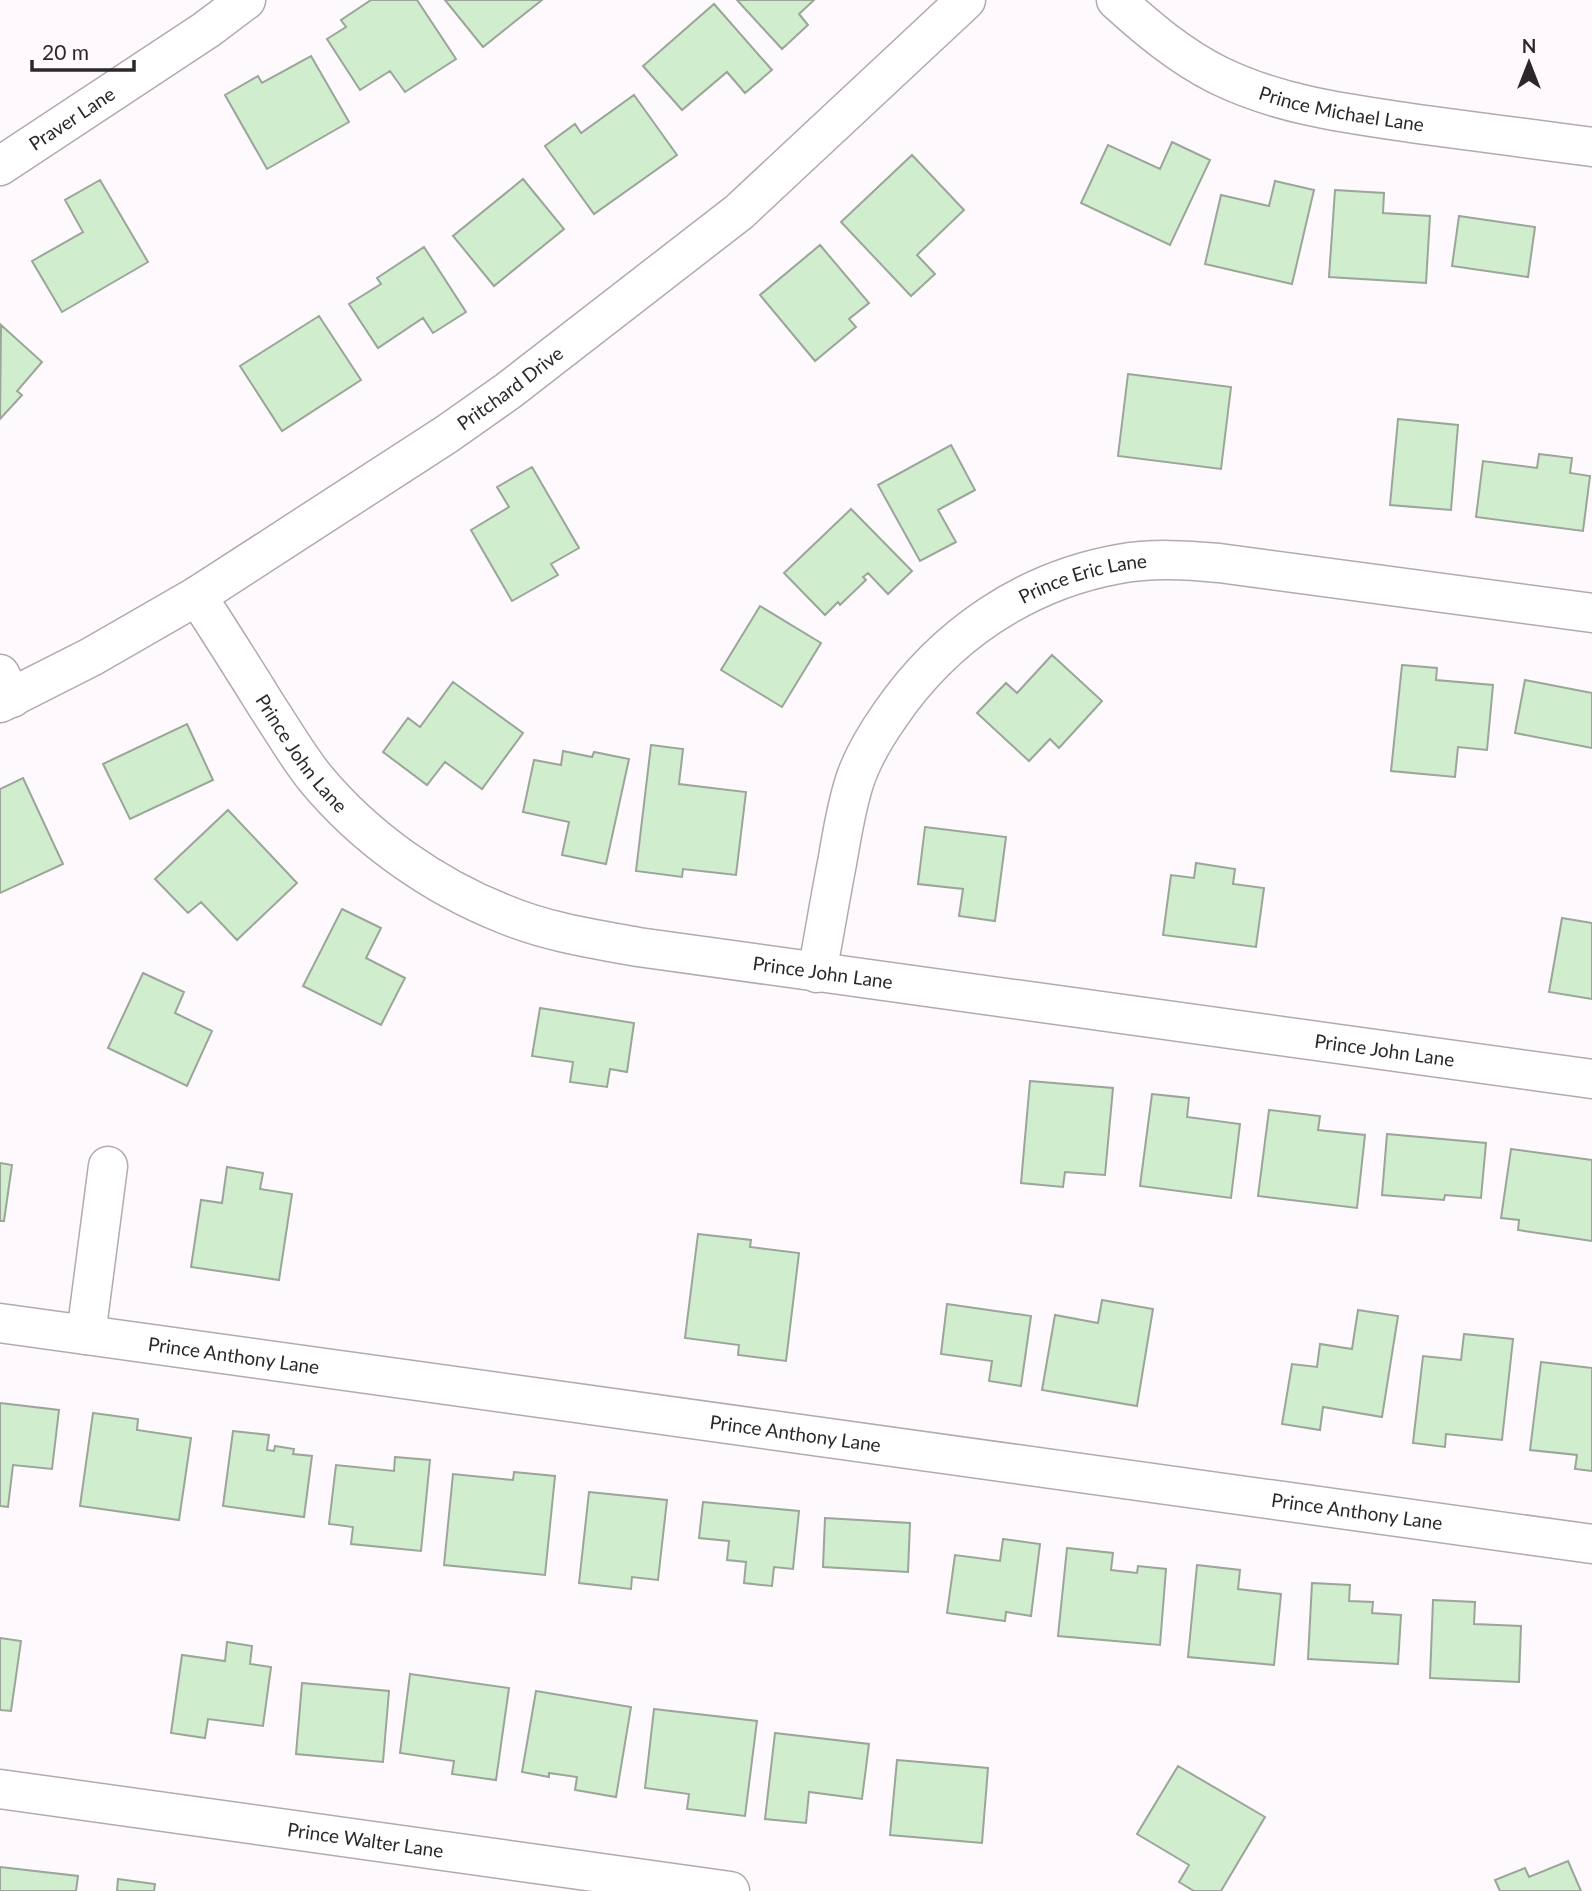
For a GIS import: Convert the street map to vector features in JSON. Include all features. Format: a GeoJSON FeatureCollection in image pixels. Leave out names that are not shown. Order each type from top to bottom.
{"type":"FeatureCollection","features":[{"type":"Feature","properties":{"kind":"street","name":"Praver Lane"},"geometry":{"type":"LineString","coordinates":[[0,166],[206,30],[246,0]]}},
{"type":"Feature","properties":{"kind":"street","name":"Pritchard Drive"},"geometry":{"type":"LineString","coordinates":[[4,692],[90,657],[197,596],[447,434],[552,357],[739,212],[966,0]]}},
{"type":"Feature","properties":{"kind":"street","name":"Prince Michael Lane"},"geometry":{"type":"LineString","coordinates":[[1116,0],[1172,47],[1194,61],[1237,83],[1293,103],[1366,117],[1592,147]]}},
{"type":"Feature","properties":{"kind":"street","name":"Prince Eric Lane"},"geometry":{"type":"LineString","coordinates":[[817,973],[845,816],[855,779],[872,743],[901,699],[939,657],[986,617],[1038,589],[1067,577],[1120,564],[1179,560],[1301,573],[1592,613]]}},
{"type":"Feature","properties":{"kind":"street","name":"Prince John Lane"},"geometry":{"type":"LineString","coordinates":[[197,596],[314,776],[334,800],[364,829],[430,876],[504,915],[564,933],[638,947],[1592,1079]]}},
{"type":"Feature","properties":{"kind":"street"},"geometry":{"type":"LineString","coordinates":[[86,1335],[108,1166]]}},
{"type":"Feature","properties":{"kind":"street","name":"Prince Anthony Lane"},"geometry":{"type":"LineString","coordinates":[[0,1323],[1592,1544]]}},
{"type":"Feature","properties":{"kind":"street","name":"Prince Walter Lane"},"geometry":{"type":"LineString","coordinates":[[0,1789],[730,1891]]}},
{"type":"Feature","properties":{"kind":"building"},"geometry":{"type":"Polygon","coordinates":[[[371,0],[417,0],[456,59],[405,92],[390,71],[360,90],[327,39],[346,27],[341,20],[371,0]]]}},
{"type":"Feature","properties":{"kind":"building"},"geometry":{"type":"Polygon","coordinates":[[[445,0],[542,0],[483,47],[445,0]]]}},
{"type":"Feature","properties":{"kind":"building"},"geometry":{"type":"Polygon","coordinates":[[[737,0],[814,0],[799,14],[808,25],[782,49],[737,0]]]}},
{"type":"Feature","properties":{"kind":"building"},"geometry":{"type":"Polygon","coordinates":[[[714,4],[772,70],[745,93],[727,72],[682,110],[643,66],[714,4]]]}},
{"type":"Feature","properties":{"kind":"building"},"geometry":{"type":"Polygon","coordinates":[[[311,56],[349,122],[267,169],[225,95],[258,76],[262,83],[311,56]]]}},
{"type":"Feature","properties":{"kind":"building"},"geometry":{"type":"Polygon","coordinates":[[[634,95],[677,155],[594,214],[545,146],[575,124],[581,133],[634,95]]]}},
{"type":"Feature","properties":{"kind":"building"},"geometry":{"type":"Polygon","coordinates":[[[1172,142],[1210,160],[1170,245],[1081,203],[1108,145],[1160,169],[1172,142]]]}},
{"type":"Feature","properties":{"kind":"building"},"geometry":{"type":"Polygon","coordinates":[[[912,155],[964,210],[917,255],[935,274],[911,296],[841,222],[912,155]]]}},
{"type":"Feature","properties":{"kind":"building"},"geometry":{"type":"Polygon","coordinates":[[[523,179],[564,229],[494,286],[453,236],[523,179]]]}},
{"type":"Feature","properties":{"kind":"building"},"geometry":{"type":"Polygon","coordinates":[[[100,180],[148,262],[62,312],[32,261],[83,232],[65,200],[100,180]]]}},
{"type":"Feature","properties":{"kind":"building"},"geometry":{"type":"Polygon","coordinates":[[[1275,181],[1314,190],[1292,284],[1205,264],[1221,195],[1269,206],[1275,181]]]}},
{"type":"Feature","properties":{"kind":"building"},"geometry":{"type":"Polygon","coordinates":[[[1335,190],[1384,193],[1383,213],[1430,216],[1426,283],[1329,277],[1335,190]]]}},
{"type":"Feature","properties":{"kind":"building"},"geometry":{"type":"Polygon","coordinates":[[[1459,216],[1535,227],[1528,277],[1452,266],[1459,216]]]}},
{"type":"Feature","properties":{"kind":"building"},"geometry":{"type":"Polygon","coordinates":[[[820,245],[869,303],[849,319],[856,327],[815,361],[760,295],[820,245]]]}},
{"type":"Feature","properties":{"kind":"building"},"geometry":{"type":"Polygon","coordinates":[[[424,247],[466,312],[433,333],[423,318],[378,348],[349,304],[381,284],[377,278],[424,247]]]}},
{"type":"Feature","properties":{"kind":"building"},"geometry":{"type":"Polygon","coordinates":[[[319,316],[361,380],[282,431],[240,366],[319,316]]]}},
{"type":"Feature","properties":{"kind":"building"},"geometry":{"type":"Polygon","coordinates":[[[1,325],[42,362],[17,391],[22,395],[0,419],[1,325]]]}},
{"type":"Feature","properties":{"kind":"building"},"geometry":{"type":"Polygon","coordinates":[[[1128,374],[1231,387],[1221,469],[1118,456],[1128,374]]]}},
{"type":"Feature","properties":{"kind":"building"},"geometry":{"type":"Polygon","coordinates":[[[1398,419],[1458,425],[1451,510],[1390,505],[1398,419]]]}},
{"type":"Feature","properties":{"kind":"building"},"geometry":{"type":"Polygon","coordinates":[[[951,445],[975,490],[938,510],[956,542],[920,561],[878,485],[951,445]]]}},
{"type":"Feature","properties":{"kind":"building"},"geometry":{"type":"Polygon","coordinates":[[[1539,454],[1572,458],[1570,473],[1590,476],[1583,531],[1476,517],[1483,461],[1537,468],[1539,454]]]}},
{"type":"Feature","properties":{"kind":"building"},"geometry":{"type":"Polygon","coordinates":[[[532,467],[579,548],[551,564],[558,575],[512,601],[471,530],[509,507],[497,487],[532,467]]]}},
{"type":"Feature","properties":{"kind":"building"},"geometry":{"type":"Polygon","coordinates":[[[851,509],[912,571],[888,594],[868,573],[863,577],[866,580],[840,605],[838,602],[825,615],[784,573],[851,509]]]}},
{"type":"Feature","properties":{"kind":"building"},"geometry":{"type":"Polygon","coordinates":[[[760,606],[821,643],[782,707],[721,670],[760,606]]]}},
{"type":"Feature","properties":{"kind":"building"},"geometry":{"type":"Polygon","coordinates":[[[1052,655],[1102,701],[1059,748],[1050,739],[1029,761],[977,713],[1006,683],[1017,693],[1052,655]]]}},
{"type":"Feature","properties":{"kind":"building"},"geometry":{"type":"Polygon","coordinates":[[[1402,665],[1437,668],[1436,680],[1493,685],[1487,750],[1458,747],[1455,777],[1391,771],[1402,665]]]}},
{"type":"Feature","properties":{"kind":"building"},"geometry":{"type":"Polygon","coordinates":[[[1525,680],[1592,693],[1592,748],[1515,733],[1525,680]]]}},
{"type":"Feature","properties":{"kind":"building"},"geometry":{"type":"Polygon","coordinates":[[[453,682],[523,733],[482,789],[445,762],[427,785],[383,752],[408,718],[420,727],[453,682]]]}},
{"type":"Feature","properties":{"kind":"building"},"geometry":{"type":"Polygon","coordinates":[[[187,724],[213,780],[130,819],[103,764],[187,724]]]}},
{"type":"Feature","properties":{"kind":"building"},"geometry":{"type":"Polygon","coordinates":[[[651,745],[683,749],[679,784],[746,792],[736,875],[683,869],[682,877],[636,871],[651,745]]]}},
{"type":"Feature","properties":{"kind":"building"},"geometry":{"type":"Polygon","coordinates":[[[563,751],[592,757],[594,752],[629,759],[606,864],[562,855],[569,822],[523,812],[534,760],[561,765],[563,751]]]}},
{"type":"Feature","properties":{"kind":"building"},"geometry":{"type":"Polygon","coordinates":[[[23,778],[63,864],[0,893],[0,789],[23,778]]]}},
{"type":"Feature","properties":{"kind":"building"},"geometry":{"type":"Polygon","coordinates":[[[228,810],[297,883],[237,940],[201,902],[188,913],[155,879],[228,810]]]}},
{"type":"Feature","properties":{"kind":"building"},"geometry":{"type":"Polygon","coordinates":[[[925,827],[1006,837],[995,921],[959,916],[963,889],[918,884],[925,827]]]}},
{"type":"Feature","properties":{"kind":"building"},"geometry":{"type":"Polygon","coordinates":[[[1196,863],[1235,869],[1233,884],[1264,888],[1256,947],[1163,935],[1171,875],[1194,878],[1196,863]]]}},
{"type":"Feature","properties":{"kind":"building"},"geometry":{"type":"Polygon","coordinates":[[[342,909],[381,928],[366,958],[405,978],[381,1025],[303,986],[342,909]]]}},
{"type":"Feature","properties":{"kind":"building"},"geometry":{"type":"Polygon","coordinates":[[[1562,918],[1592,923],[1592,999],[1549,992],[1562,918]]]}},
{"type":"Feature","properties":{"kind":"building"},"geometry":{"type":"Polygon","coordinates":[[[143,973],[184,992],[175,1013],[212,1031],[187,1086],[108,1048],[143,973]]]}},
{"type":"Feature","properties":{"kind":"building"},"geometry":{"type":"Polygon","coordinates":[[[540,1008],[634,1023],[627,1072],[610,1069],[607,1087],[570,1082],[573,1062],[532,1056],[540,1008]]]}},
{"type":"Feature","properties":{"kind":"building"},"geometry":{"type":"Polygon","coordinates":[[[1030,1081],[1113,1088],[1105,1175],[1065,1172],[1063,1187],[1021,1183],[1030,1081]]]}},
{"type":"Feature","properties":{"kind":"building"},"geometry":{"type":"Polygon","coordinates":[[[1152,1094],[1189,1098],[1187,1117],[1240,1124],[1231,1198],[1140,1186],[1152,1094]]]}},
{"type":"Feature","properties":{"kind":"building"},"geometry":{"type":"Polygon","coordinates":[[[1269,1110],[1320,1116],[1318,1130],[1365,1135],[1357,1208],[1258,1196],[1269,1110]]]}},
{"type":"Feature","properties":{"kind":"building"},"geometry":{"type":"Polygon","coordinates":[[[1387,1134],[1486,1143],[1481,1198],[1445,1195],[1444,1200],[1382,1195],[1387,1134]]]}},
{"type":"Feature","properties":{"kind":"building"},"geometry":{"type":"Polygon","coordinates":[[[1511,1149],[1592,1160],[1592,1241],[1518,1230],[1519,1220],[1501,1218],[1511,1149]]]}},
{"type":"Feature","properties":{"kind":"building"},"geometry":{"type":"Polygon","coordinates":[[[0,1163],[12,1165],[4,1221],[0,1221],[0,1163]]]}},
{"type":"Feature","properties":{"kind":"building"},"geometry":{"type":"Polygon","coordinates":[[[227,1167],[263,1173],[260,1189],[292,1194],[279,1280],[191,1267],[201,1200],[222,1203],[227,1167]]]}},
{"type":"Feature","properties":{"kind":"building"},"geometry":{"type":"Polygon","coordinates":[[[698,1234],[751,1240],[750,1247],[799,1253],[786,1361],[738,1355],[739,1345],[685,1338],[698,1234]]]}},
{"type":"Feature","properties":{"kind":"building"},"geometry":{"type":"Polygon","coordinates":[[[1102,1300],[1153,1309],[1137,1406],[1042,1390],[1055,1315],[1098,1323],[1102,1300]]]}},
{"type":"Feature","properties":{"kind":"building"},"geometry":{"type":"Polygon","coordinates":[[[947,1304],[1031,1316],[1021,1386],[989,1381],[992,1361],[941,1354],[947,1304]]]}},
{"type":"Feature","properties":{"kind":"building"},"geometry":{"type":"Polygon","coordinates":[[[1358,1310],[1398,1316],[1382,1417],[1323,1407],[1320,1430],[1282,1424],[1292,1364],[1317,1367],[1320,1344],[1352,1349],[1358,1310]]]}},
{"type":"Feature","properties":{"kind":"building"},"geometry":{"type":"Polygon","coordinates":[[[1464,1334],[1513,1339],[1502,1440],[1446,1434],[1445,1447],[1413,1443],[1423,1356],[1461,1360],[1464,1334]]]}},
{"type":"Feature","properties":{"kind":"building"},"geometry":{"type":"Polygon","coordinates":[[[1541,1362],[1592,1368],[1592,1471],[1575,1469],[1577,1455],[1530,1450],[1541,1362]]]}},
{"type":"Feature","properties":{"kind":"building"},"geometry":{"type":"Polygon","coordinates":[[[0,1403],[59,1410],[52,1469],[13,1465],[8,1507],[0,1506],[0,1403]]]}},
{"type":"Feature","properties":{"kind":"building"},"geometry":{"type":"Polygon","coordinates":[[[93,1413],[138,1419],[137,1430],[191,1438],[179,1520],[80,1506],[93,1413]]]}},
{"type":"Feature","properties":{"kind":"building"},"geometry":{"type":"Polygon","coordinates":[[[233,1431],[269,1435],[267,1450],[274,1451],[275,1446],[294,1449],[293,1454],[312,1456],[304,1517],[223,1506],[233,1431]]]}},
{"type":"Feature","properties":{"kind":"building"},"geometry":{"type":"Polygon","coordinates":[[[395,1457],[430,1460],[421,1551],[351,1544],[353,1527],[329,1524],[336,1465],[394,1471],[395,1457]]]}},
{"type":"Feature","properties":{"kind":"building"},"geometry":{"type":"Polygon","coordinates":[[[514,1472],[555,1476],[545,1575],[444,1565],[453,1474],[513,1480],[514,1472]]]}},
{"type":"Feature","properties":{"kind":"building"},"geometry":{"type":"Polygon","coordinates":[[[589,1492],[667,1500],[658,1580],[632,1577],[631,1589],[579,1583],[589,1492]]]}},
{"type":"Feature","properties":{"kind":"building"},"geometry":{"type":"Polygon","coordinates":[[[703,1502],[799,1511],[793,1569],[774,1567],[772,1586],[744,1583],[746,1562],[727,1560],[729,1541],[699,1538],[703,1502]]]}},
{"type":"Feature","properties":{"kind":"building"},"geometry":{"type":"Polygon","coordinates":[[[825,1518],[910,1523],[908,1572],[823,1567],[825,1518]]]}},
{"type":"Feature","properties":{"kind":"building"},"geometry":{"type":"Polygon","coordinates":[[[1003,1539],[1040,1544],[1031,1616],[1006,1612],[1005,1621],[947,1613],[955,1555],[1000,1561],[1003,1539]]]}},
{"type":"Feature","properties":{"kind":"building"},"geometry":{"type":"Polygon","coordinates":[[[1067,1548],[1113,1553],[1111,1570],[1137,1573],[1138,1566],[1166,1569],[1160,1645],[1058,1636],[1067,1548]]]}},
{"type":"Feature","properties":{"kind":"building"},"geometry":{"type":"Polygon","coordinates":[[[1197,1565],[1240,1570],[1238,1589],[1281,1594],[1274,1665],[1188,1657],[1197,1565]]]}},
{"type":"Feature","properties":{"kind":"building"},"geometry":{"type":"Polygon","coordinates":[[[1312,1583],[1350,1585],[1349,1601],[1373,1602],[1372,1613],[1401,1615],[1398,1664],[1308,1659],[1312,1583]]]}},
{"type":"Feature","properties":{"kind":"building"},"geometry":{"type":"Polygon","coordinates":[[[1433,1600],[1475,1602],[1474,1624],[1521,1626],[1519,1682],[1430,1678],[1433,1600]]]}},
{"type":"Feature","properties":{"kind":"building"},"geometry":{"type":"Polygon","coordinates":[[[0,1638],[21,1641],[11,1711],[0,1710],[0,1638]]]}},
{"type":"Feature","properties":{"kind":"building"},"geometry":{"type":"Polygon","coordinates":[[[227,1642],[252,1646],[250,1664],[271,1667],[263,1726],[208,1719],[205,1738],[171,1733],[182,1655],[225,1661],[227,1642]]]}},
{"type":"Feature","properties":{"kind":"building"},"geometry":{"type":"Polygon","coordinates":[[[410,1674],[509,1688],[496,1780],[452,1774],[454,1761],[400,1753],[410,1674]]]}},
{"type":"Feature","properties":{"kind":"building"},"geometry":{"type":"Polygon","coordinates":[[[302,1683],[389,1691],[383,1762],[296,1754],[302,1683]]]}},
{"type":"Feature","properties":{"kind":"building"},"geometry":{"type":"Polygon","coordinates":[[[536,1691],[631,1707],[616,1797],[575,1790],[577,1777],[549,1773],[549,1777],[522,1772],[536,1691]]]}},
{"type":"Feature","properties":{"kind":"building"},"geometry":{"type":"Polygon","coordinates":[[[654,1709],[757,1721],[745,1816],[687,1809],[689,1794],[645,1788],[654,1709]]]}},
{"type":"Feature","properties":{"kind":"building"},"geometry":{"type":"Polygon","coordinates":[[[775,1733],[869,1744],[862,1799],[809,1792],[806,1823],[765,1819],[775,1733]]]}},
{"type":"Feature","properties":{"kind":"building"},"geometry":{"type":"Polygon","coordinates":[[[897,1760],[988,1768],[982,1843],[890,1835],[897,1760]]]}},
{"type":"Feature","properties":{"kind":"building"},"geometry":{"type":"Polygon","coordinates":[[[1178,1766],[1265,1817],[1221,1891],[1194,1891],[1179,1882],[1189,1865],[1137,1834],[1178,1766]]]}},
{"type":"Feature","properties":{"kind":"building"},"geometry":{"type":"Polygon","coordinates":[[[1568,1861],[1581,1891],[1500,1891],[1495,1880],[1525,1868],[1529,1877],[1568,1861]]]}},
{"type":"Feature","properties":{"kind":"building"},"geometry":{"type":"Polygon","coordinates":[[[0,1867],[78,1876],[76,1891],[0,1891],[0,1867]]]}},
{"type":"Feature","properties":{"kind":"building"},"geometry":{"type":"Polygon","coordinates":[[[118,1879],[155,1884],[154,1891],[117,1891],[118,1879]]]}}]}
